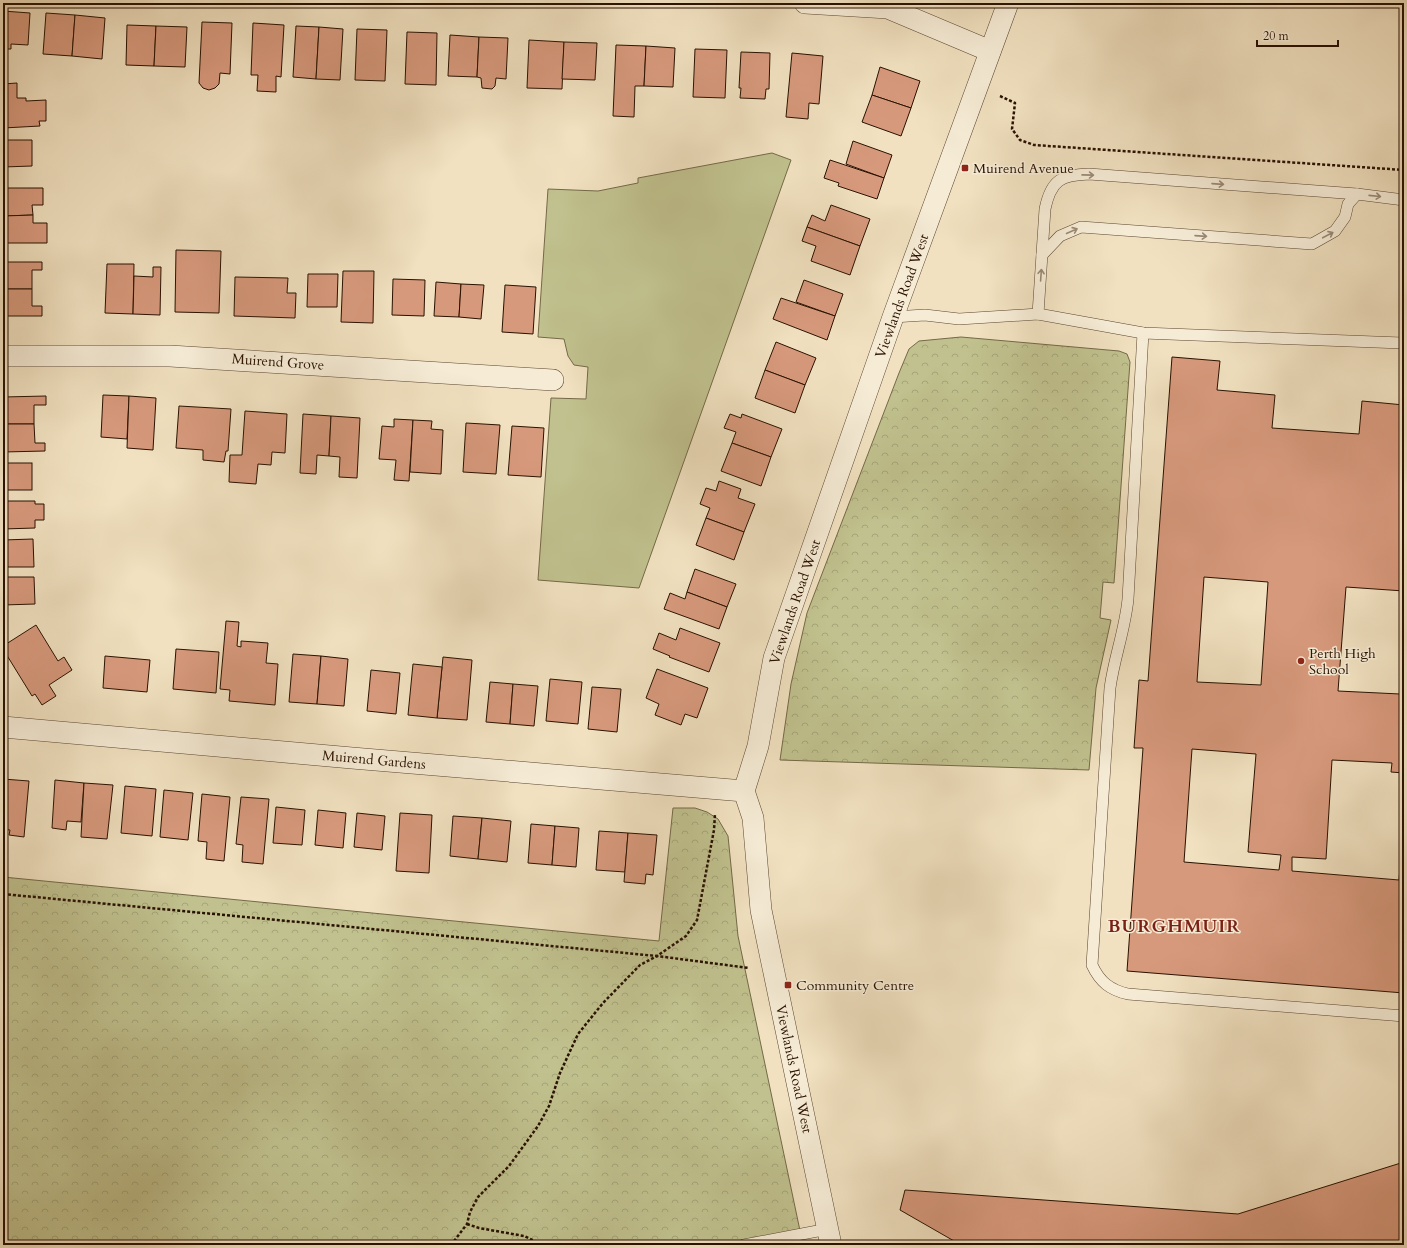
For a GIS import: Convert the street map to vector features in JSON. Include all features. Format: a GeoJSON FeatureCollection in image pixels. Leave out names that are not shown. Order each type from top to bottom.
{"type":"FeatureCollection","features":[{"type":"Feature","properties":{"kind":"street"},"geometry":{"type":"LineString","coordinates":[[805,3],[888,8],[990,51]]}},
{"type":"Feature","properties":{"kind":"street","name":"Viewlands Road West"},"geometry":{"type":"LineString","coordinates":[[830,1237],[761,910],[753,818],[744,791],[758,746],[774,658],[893,317],[1008,3]]}},
{"type":"Feature","properties":{"kind":"street","name":"Muirend Grove"},"geometry":{"type":"LineString","coordinates":[[3,356],[170,356],[553,380]]}},
{"type":"Feature","properties":{"kind":"street","name":"Muirend Gardens"},"geometry":{"type":"LineString","coordinates":[[3,727],[744,791]]}},
{"type":"Feature","properties":{"kind":"lane"},"geometry":{"type":"LineString","coordinates":[[1038,314],[1043,229],[1047,197],[1053,186],[1068,175],[1089,174],[1357,194],[1404,200]]}},
{"type":"Feature","properties":{"kind":"lane"},"geometry":{"type":"LineString","coordinates":[[1042,255],[1060,236],[1081,227],[1312,244],[1335,231],[1345,217],[1348,204],[1357,194]]}},
{"type":"Feature","properties":{"kind":"lane"},"geometry":{"type":"LineString","coordinates":[[893,317],[925,315],[959,319],[1038,314],[1143,333],[1403,342]]}},
{"type":"Feature","properties":{"kind":"lane"},"geometry":{"type":"LineString","coordinates":[[1143,333],[1128,599],[1126,621],[1112,668],[1110,688],[1092,965],[1100,980],[1108,987],[1128,994],[1404,1016]]}},
{"type":"Feature","properties":{"kind":"lane"},"geometry":{"type":"LineString","coordinates":[[744,1245],[830,1237]]}},
{"type":"Feature","properties":{"kind":"path"},"geometry":{"type":"LineString","coordinates":[[977,87],[1015,103],[1012,129],[1020,140],[1034,145],[1404,170]]}},
{"type":"Feature","properties":{"kind":"path"},"geometry":{"type":"LineString","coordinates":[[451,1245],[467,1224],[470,1212],[478,1197],[509,1166],[538,1126],[549,1106],[560,1072],[578,1034],[603,1003],[640,965],[658,956],[686,936],[697,920],[714,830],[715,789]]}},
{"type":"Feature","properties":{"kind":"path"},"geometry":{"type":"LineString","coordinates":[[3,894],[658,956],[773,971]]}},
{"type":"Feature","properties":{"kind":"path"},"geometry":{"type":"LineString","coordinates":[[467,1224],[479,1228],[524,1236],[543,1245]]}},
{"type":"Feature","properties":{"kind":"green space"},"geometry":{"type":"Polygon","coordinates":[[[772,153],[791,160],[639,588],[538,580],[551,398],[586,399],[588,367],[574,365],[568,356],[564,339],[538,337],[548,189],[598,191],[638,183],[638,178],[772,153]]]}},
{"type":"Feature","properties":{"kind":"green space"},"geometry":{"type":"Polygon","coordinates":[[[961,337],[1119,351],[1127,354],[1130,362],[1114,583],[1103,582],[1100,618],[1111,620],[1096,688],[1089,770],[780,760],[791,684],[807,613],[909,349],[919,341],[961,337]]]}},
{"type":"Feature","properties":{"kind":"green space"},"geometry":{"type":"Polygon","coordinates":[[[673,808],[695,808],[707,812],[718,819],[728,836],[738,936],[803,1245],[3,1245],[3,877],[659,941],[673,808]]]}},
{"type":"Feature","properties":{"kind":"building"},"geometry":{"type":"Polygon","coordinates":[[[3,11],[30,13],[28,45],[11,44],[11,49],[3,49],[3,11]]]}},
{"type":"Feature","properties":{"kind":"building"},"geometry":{"type":"Polygon","coordinates":[[[46,13],[75,15],[72,56],[43,54],[46,13]]]}},
{"type":"Feature","properties":{"kind":"building"},"geometry":{"type":"Polygon","coordinates":[[[75,15],[105,18],[102,59],[72,56],[75,15]]]}},
{"type":"Feature","properties":{"kind":"building"},"geometry":{"type":"Polygon","coordinates":[[[202,22],[232,23],[230,74],[220,73],[219,84],[215,88],[209,90],[203,88],[199,83],[202,22]]]}},
{"type":"Feature","properties":{"kind":"building"},"geometry":{"type":"Polygon","coordinates":[[[253,23],[284,25],[281,77],[276,76],[276,92],[257,91],[258,75],[251,75],[253,23]]]}},
{"type":"Feature","properties":{"kind":"building"},"geometry":{"type":"Polygon","coordinates":[[[127,25],[156,26],[154,66],[126,65],[127,25]]]}},
{"type":"Feature","properties":{"kind":"building"},"geometry":{"type":"Polygon","coordinates":[[[156,26],[187,27],[185,67],[154,66],[156,26]]]}},
{"type":"Feature","properties":{"kind":"building"},"geometry":{"type":"Polygon","coordinates":[[[296,26],[319,27],[316,79],[293,77],[296,26]]]}},
{"type":"Feature","properties":{"kind":"building"},"geometry":{"type":"Polygon","coordinates":[[[319,27],[343,29],[340,80],[316,79],[319,27]]]}},
{"type":"Feature","properties":{"kind":"building"},"geometry":{"type":"Polygon","coordinates":[[[357,29],[387,30],[385,81],[355,80],[357,29]]]}},
{"type":"Feature","properties":{"kind":"building"},"geometry":{"type":"Polygon","coordinates":[[[407,32],[437,33],[436,85],[405,84],[407,32]]]}},
{"type":"Feature","properties":{"kind":"building"},"geometry":{"type":"Polygon","coordinates":[[[450,35],[479,37],[477,77],[448,76],[450,35]]]}},
{"type":"Feature","properties":{"kind":"building"},"geometry":{"type":"Polygon","coordinates":[[[479,37],[508,38],[506,79],[496,78],[495,86],[492,89],[482,88],[481,78],[477,77],[479,37]]]}},
{"type":"Feature","properties":{"kind":"building"},"geometry":{"type":"Polygon","coordinates":[[[529,40],[564,42],[562,89],[527,88],[529,40]]]}},
{"type":"Feature","properties":{"kind":"building"},"geometry":{"type":"Polygon","coordinates":[[[564,42],[597,43],[595,80],[562,79],[564,42]]]}},
{"type":"Feature","properties":{"kind":"building"},"geometry":{"type":"Polygon","coordinates":[[[616,45],[646,46],[644,86],[635,86],[634,117],[613,116],[616,45]]]}},
{"type":"Feature","properties":{"kind":"building"},"geometry":{"type":"Polygon","coordinates":[[[646,46],[675,48],[673,87],[644,86],[646,46]]]}},
{"type":"Feature","properties":{"kind":"building"},"geometry":{"type":"Polygon","coordinates":[[[695,49],[727,50],[725,98],[693,97],[695,49]]]}},
{"type":"Feature","properties":{"kind":"building"},"geometry":{"type":"Polygon","coordinates":[[[741,52],[770,53],[769,89],[766,89],[765,99],[740,98],[741,88],[739,88],[741,52]]]}},
{"type":"Feature","properties":{"kind":"building"},"geometry":{"type":"Polygon","coordinates":[[[792,53],[823,56],[819,104],[809,103],[808,119],[786,117],[792,53]]]}},
{"type":"Feature","properties":{"kind":"building"},"geometry":{"type":"Polygon","coordinates":[[[880,67],[920,81],[911,108],[872,95],[880,67]]]}},
{"type":"Feature","properties":{"kind":"building"},"geometry":{"type":"Polygon","coordinates":[[[17,83],[17,98],[26,98],[26,101],[46,100],[46,121],[39,121],[40,126],[3,128],[3,84],[17,83]]]}},
{"type":"Feature","properties":{"kind":"building"},"geometry":{"type":"Polygon","coordinates":[[[872,95],[911,108],[901,136],[862,122],[872,95]]]}},
{"type":"Feature","properties":{"kind":"building"},"geometry":{"type":"Polygon","coordinates":[[[3,140],[32,140],[32,166],[3,167],[3,140]]]}},
{"type":"Feature","properties":{"kind":"building"},"geometry":{"type":"Polygon","coordinates":[[[853,141],[892,155],[884,178],[846,164],[853,141]]]}},
{"type":"Feature","properties":{"kind":"building"},"geometry":{"type":"Polygon","coordinates":[[[830,160],[884,178],[877,199],[838,186],[839,183],[824,178],[830,160]]]}},
{"type":"Feature","properties":{"kind":"building"},"geometry":{"type":"Polygon","coordinates":[[[3,188],[43,188],[43,205],[32,205],[33,215],[3,216],[3,188]]]}},
{"type":"Feature","properties":{"kind":"building"},"geometry":{"type":"Polygon","coordinates":[[[831,205],[870,219],[860,246],[807,227],[812,215],[825,221],[831,205]]]}},
{"type":"Feature","properties":{"kind":"building"},"geometry":{"type":"Polygon","coordinates":[[[33,215],[33,223],[47,223],[47,243],[3,243],[3,216],[33,215]]]}},
{"type":"Feature","properties":{"kind":"building"},"geometry":{"type":"Polygon","coordinates":[[[807,227],[860,246],[850,275],[811,261],[816,246],[802,241],[807,227]]]}},
{"type":"Feature","properties":{"kind":"building"},"geometry":{"type":"Polygon","coordinates":[[[176,250],[221,251],[219,313],[175,312],[176,250]]]}},
{"type":"Feature","properties":{"kind":"building"},"geometry":{"type":"Polygon","coordinates":[[[3,262],[42,262],[42,270],[32,270],[32,289],[3,289],[3,262]]]}},
{"type":"Feature","properties":{"kind":"building"},"geometry":{"type":"Polygon","coordinates":[[[107,264],[134,264],[133,314],[105,313],[107,264]]]}},
{"type":"Feature","properties":{"kind":"building"},"geometry":{"type":"Polygon","coordinates":[[[153,267],[161,267],[160,315],[133,314],[134,276],[153,277],[153,267]]]}},
{"type":"Feature","properties":{"kind":"building"},"geometry":{"type":"Polygon","coordinates":[[[343,271],[374,271],[373,323],[341,322],[343,271]]]}},
{"type":"Feature","properties":{"kind":"building"},"geometry":{"type":"Polygon","coordinates":[[[308,274],[338,274],[337,307],[307,307],[308,274]]]}},
{"type":"Feature","properties":{"kind":"building"},"geometry":{"type":"Polygon","coordinates":[[[235,277],[288,278],[287,293],[296,293],[295,318],[234,316],[235,277]]]}},
{"type":"Feature","properties":{"kind":"building"},"geometry":{"type":"Polygon","coordinates":[[[393,279],[425,280],[424,316],[392,315],[393,279]]]}},
{"type":"Feature","properties":{"kind":"building"},"geometry":{"type":"Polygon","coordinates":[[[804,280],[843,294],[835,316],[796,302],[804,280]]]}},
{"type":"Feature","properties":{"kind":"building"},"geometry":{"type":"Polygon","coordinates":[[[436,282],[461,284],[459,317],[434,316],[436,282]]]}},
{"type":"Feature","properties":{"kind":"building"},"geometry":{"type":"Polygon","coordinates":[[[461,284],[484,285],[481,319],[459,317],[461,284]]]}},
{"type":"Feature","properties":{"kind":"building"},"geometry":{"type":"Polygon","coordinates":[[[505,285],[536,287],[533,334],[502,332],[505,285]]]}},
{"type":"Feature","properties":{"kind":"building"},"geometry":{"type":"Polygon","coordinates":[[[3,289],[32,289],[32,306],[42,306],[42,316],[3,316],[3,289]]]}},
{"type":"Feature","properties":{"kind":"building"},"geometry":{"type":"Polygon","coordinates":[[[781,298],[835,316],[827,340],[773,319],[781,298]]]}},
{"type":"Feature","properties":{"kind":"building"},"geometry":{"type":"Polygon","coordinates":[[[776,342],[816,358],[805,385],[765,370],[776,342]]]}},
{"type":"Feature","properties":{"kind":"building","name":"Perth High School"},"geometry":{"type":"Polygon","coordinates":[[[1172,357],[1220,361],[1217,390],[1275,395],[1272,428],[1359,434],[1362,401],[1404,405],[1404,591],[1346,587],[1338,691],[1400,694],[1404,642],[1404,773],[1391,772],[1392,763],[1332,760],[1326,859],[1292,857],[1292,871],[1399,880],[1404,816],[1404,993],[1127,971],[1143,748],[1134,748],[1139,680],[1148,681],[1172,357]],[[1204,577],[1197,682],[1261,685],[1268,582],[1204,577]],[[1192,749],[1184,862],[1279,870],[1281,855],[1248,852],[1256,754],[1192,749]]]}},
{"type":"Feature","properties":{"kind":"building"},"geometry":{"type":"Polygon","coordinates":[[[765,370],[805,385],[795,413],[755,398],[765,370]]]}},
{"type":"Feature","properties":{"kind":"building"},"geometry":{"type":"Polygon","coordinates":[[[103,395],[129,396],[127,439],[101,437],[103,395]]]}},
{"type":"Feature","properties":{"kind":"building"},"geometry":{"type":"Polygon","coordinates":[[[46,396],[46,405],[34,405],[34,424],[3,424],[3,397],[46,396]]]}},
{"type":"Feature","properties":{"kind":"building"},"geometry":{"type":"Polygon","coordinates":[[[129,396],[156,398],[153,450],[127,448],[129,396]]]}},
{"type":"Feature","properties":{"kind":"building"},"geometry":{"type":"Polygon","coordinates":[[[179,406],[231,409],[228,451],[226,451],[224,462],[203,460],[203,450],[176,448],[179,406]]]}},
{"type":"Feature","properties":{"kind":"building"},"geometry":{"type":"Polygon","coordinates":[[[245,411],[287,414],[285,453],[272,452],[271,465],[258,464],[256,484],[229,482],[230,455],[242,455],[245,411]]]}},
{"type":"Feature","properties":{"kind":"building"},"geometry":{"type":"Polygon","coordinates":[[[303,414],[331,416],[329,456],[317,455],[316,474],[300,473],[303,414]]]}},
{"type":"Feature","properties":{"kind":"building"},"geometry":{"type":"Polygon","coordinates":[[[730,414],[741,418],[742,414],[782,429],[771,457],[732,443],[736,432],[724,428],[730,414]]]}},
{"type":"Feature","properties":{"kind":"building"},"geometry":{"type":"Polygon","coordinates":[[[331,416],[360,418],[357,478],[339,477],[340,457],[329,456],[331,416]]]}},
{"type":"Feature","properties":{"kind":"building"},"geometry":{"type":"Polygon","coordinates":[[[394,419],[413,420],[409,481],[394,480],[396,460],[379,459],[382,426],[394,427],[394,419]]]}},
{"type":"Feature","properties":{"kind":"building"},"geometry":{"type":"Polygon","coordinates":[[[413,420],[432,421],[431,429],[443,430],[441,474],[410,472],[413,420]]]}},
{"type":"Feature","properties":{"kind":"building"},"geometry":{"type":"Polygon","coordinates":[[[466,423],[500,425],[496,474],[463,472],[466,423]]]}},
{"type":"Feature","properties":{"kind":"building"},"geometry":{"type":"Polygon","coordinates":[[[3,424],[34,424],[35,443],[45,443],[45,451],[3,452],[3,424]]]}},
{"type":"Feature","properties":{"kind":"building"},"geometry":{"type":"Polygon","coordinates":[[[512,426],[544,428],[541,477],[508,475],[512,426]]]}},
{"type":"Feature","properties":{"kind":"building"},"geometry":{"type":"Polygon","coordinates":[[[732,443],[771,457],[761,486],[721,471],[732,443]]]}},
{"type":"Feature","properties":{"kind":"building"},"geometry":{"type":"Polygon","coordinates":[[[3,463],[32,463],[32,490],[3,490],[3,463]]]}},
{"type":"Feature","properties":{"kind":"building"},"geometry":{"type":"Polygon","coordinates":[[[719,481],[741,489],[738,498],[755,504],[744,532],[706,518],[710,508],[700,504],[706,488],[716,491],[719,481]]]}},
{"type":"Feature","properties":{"kind":"building"},"geometry":{"type":"Polygon","coordinates":[[[3,501],[35,501],[35,504],[44,504],[44,520],[35,520],[35,528],[3,529],[3,501]]]}},
{"type":"Feature","properties":{"kind":"building"},"geometry":{"type":"Polygon","coordinates":[[[706,518],[744,532],[734,560],[696,545],[706,518]]]}},
{"type":"Feature","properties":{"kind":"building"},"geometry":{"type":"Polygon","coordinates":[[[33,539],[34,567],[3,567],[3,540],[33,539]]]}},
{"type":"Feature","properties":{"kind":"building"},"geometry":{"type":"Polygon","coordinates":[[[695,569],[736,584],[727,607],[687,592],[695,569]]]}},
{"type":"Feature","properties":{"kind":"building"},"geometry":{"type":"Polygon","coordinates":[[[3,577],[34,577],[35,604],[3,605],[3,577]]]}},
{"type":"Feature","properties":{"kind":"building"},"geometry":{"type":"Polygon","coordinates":[[[687,592],[727,607],[719,629],[664,609],[670,593],[685,599],[687,592]]]}},
{"type":"Feature","properties":{"kind":"building"},"geometry":{"type":"Polygon","coordinates":[[[226,621],[239,622],[237,646],[241,647],[241,641],[268,643],[266,663],[278,664],[275,705],[229,701],[230,690],[220,689],[226,621]]]}},
{"type":"Feature","properties":{"kind":"building"},"geometry":{"type":"Polygon","coordinates":[[[36,625],[58,661],[64,657],[72,670],[49,685],[56,696],[42,705],[35,694],[32,696],[3,649],[3,646],[36,625]]]}},
{"type":"Feature","properties":{"kind":"building"},"geometry":{"type":"Polygon","coordinates":[[[680,628],[720,643],[709,672],[669,657],[670,656],[653,649],[659,633],[676,640],[680,628]]]}},
{"type":"Feature","properties":{"kind":"building"},"geometry":{"type":"Polygon","coordinates":[[[176,649],[219,652],[216,693],[173,689],[176,649]]]}},
{"type":"Feature","properties":{"kind":"building"},"geometry":{"type":"Polygon","coordinates":[[[293,654],[321,656],[317,704],[289,702],[293,654]]]}},
{"type":"Feature","properties":{"kind":"building"},"geometry":{"type":"Polygon","coordinates":[[[105,656],[150,660],[147,692],[103,688],[105,656]]]}},
{"type":"Feature","properties":{"kind":"building"},"geometry":{"type":"Polygon","coordinates":[[[321,656],[348,659],[344,706],[317,704],[321,656]]]}},
{"type":"Feature","properties":{"kind":"building"},"geometry":{"type":"Polygon","coordinates":[[[443,657],[472,660],[467,720],[437,718],[443,657]]]}},
{"type":"Feature","properties":{"kind":"building"},"geometry":{"type":"Polygon","coordinates":[[[413,664],[442,667],[437,718],[408,715],[413,664]]]}},
{"type":"Feature","properties":{"kind":"building"},"geometry":{"type":"Polygon","coordinates":[[[657,669],[708,688],[697,718],[685,714],[681,725],[655,715],[659,704],[646,698],[657,669]]]}},
{"type":"Feature","properties":{"kind":"building"},"geometry":{"type":"Polygon","coordinates":[[[371,670],[400,673],[396,714],[367,711],[371,670]]]}},
{"type":"Feature","properties":{"kind":"building"},"geometry":{"type":"Polygon","coordinates":[[[550,679],[582,682],[578,724],[546,721],[550,679]]]}},
{"type":"Feature","properties":{"kind":"building"},"geometry":{"type":"Polygon","coordinates":[[[490,682],[513,684],[510,724],[486,722],[490,682]]]}},
{"type":"Feature","properties":{"kind":"building"},"geometry":{"type":"Polygon","coordinates":[[[513,684],[538,686],[534,726],[510,724],[513,684]]]}},
{"type":"Feature","properties":{"kind":"building"},"geometry":{"type":"Polygon","coordinates":[[[592,687],[621,689],[617,732],[588,729],[592,687]]]}},
{"type":"Feature","properties":{"kind":"building"},"geometry":{"type":"Polygon","coordinates":[[[3,779],[29,781],[24,837],[9,835],[10,830],[3,829],[3,779]]]}},
{"type":"Feature","properties":{"kind":"building"},"geometry":{"type":"Polygon","coordinates":[[[55,780],[84,783],[81,822],[67,821],[66,830],[52,828],[55,780]]]}},
{"type":"Feature","properties":{"kind":"building"},"geometry":{"type":"Polygon","coordinates":[[[84,783],[113,785],[107,839],[81,837],[84,783]]]}},
{"type":"Feature","properties":{"kind":"building"},"geometry":{"type":"Polygon","coordinates":[[[125,786],[156,789],[152,836],[121,833],[125,786]]]}},
{"type":"Feature","properties":{"kind":"building"},"geometry":{"type":"Polygon","coordinates":[[[164,790],[193,793],[188,840],[160,837],[164,790]]]}},
{"type":"Feature","properties":{"kind":"building"},"geometry":{"type":"Polygon","coordinates":[[[202,794],[230,797],[224,861],[206,859],[207,842],[198,841],[202,794]]]}},
{"type":"Feature","properties":{"kind":"building"},"geometry":{"type":"Polygon","coordinates":[[[241,797],[269,799],[263,864],[242,862],[243,845],[236,844],[241,797]]]}},
{"type":"Feature","properties":{"kind":"building"},"geometry":{"type":"Polygon","coordinates":[[[276,807],[305,810],[302,845],[273,843],[276,807]]]}},
{"type":"Feature","properties":{"kind":"building"},"geometry":{"type":"Polygon","coordinates":[[[318,810],[346,813],[343,848],[315,845],[318,810]]]}},
{"type":"Feature","properties":{"kind":"building"},"geometry":{"type":"Polygon","coordinates":[[[357,813],[385,816],[382,850],[354,847],[357,813]]]}},
{"type":"Feature","properties":{"kind":"building"},"geometry":{"type":"Polygon","coordinates":[[[400,813],[432,815],[429,873],[396,871],[400,813]]]}},
{"type":"Feature","properties":{"kind":"building"},"geometry":{"type":"Polygon","coordinates":[[[453,816],[482,818],[478,859],[450,856],[453,816]]]}},
{"type":"Feature","properties":{"kind":"building"},"geometry":{"type":"Polygon","coordinates":[[[482,818],[511,821],[507,862],[478,859],[482,818]]]}},
{"type":"Feature","properties":{"kind":"building"},"geometry":{"type":"Polygon","coordinates":[[[531,824],[555,826],[552,865],[528,863],[531,824]]]}},
{"type":"Feature","properties":{"kind":"building"},"geometry":{"type":"Polygon","coordinates":[[[555,826],[579,828],[576,867],[552,865],[555,826]]]}},
{"type":"Feature","properties":{"kind":"building"},"geometry":{"type":"Polygon","coordinates":[[[599,831],[628,833],[625,872],[596,870],[599,831]]]}},
{"type":"Feature","properties":{"kind":"building"},"geometry":{"type":"Polygon","coordinates":[[[628,833],[657,835],[653,875],[646,874],[645,884],[624,882],[628,833]]]}},
{"type":"Feature","properties":{"kind":"building"},"geometry":{"type":"Polygon","coordinates":[[[1404,1162],[1404,1245],[961,1245],[900,1210],[905,1190],[1238,1214],[1404,1162]]]}},
{"type":"Feature","properties":{"kind":"place","name":"Muirend Avenue"},"geometry":{"type":"Point","coordinates":[965,168]}},
{"type":"Feature","properties":{"kind":"place","name":"Perth High School"},"geometry":{"type":"Point","coordinates":[1301,661]}},
{"type":"Feature","properties":{"kind":"place","name":"Community Centre"},"geometry":{"type":"Point","coordinates":[788,985]}},
{"type":"Feature","properties":{"kind":"district","name":"BURGHMUIR"},"geometry":{"type":"Point","coordinates":[1174,926]}}]}
